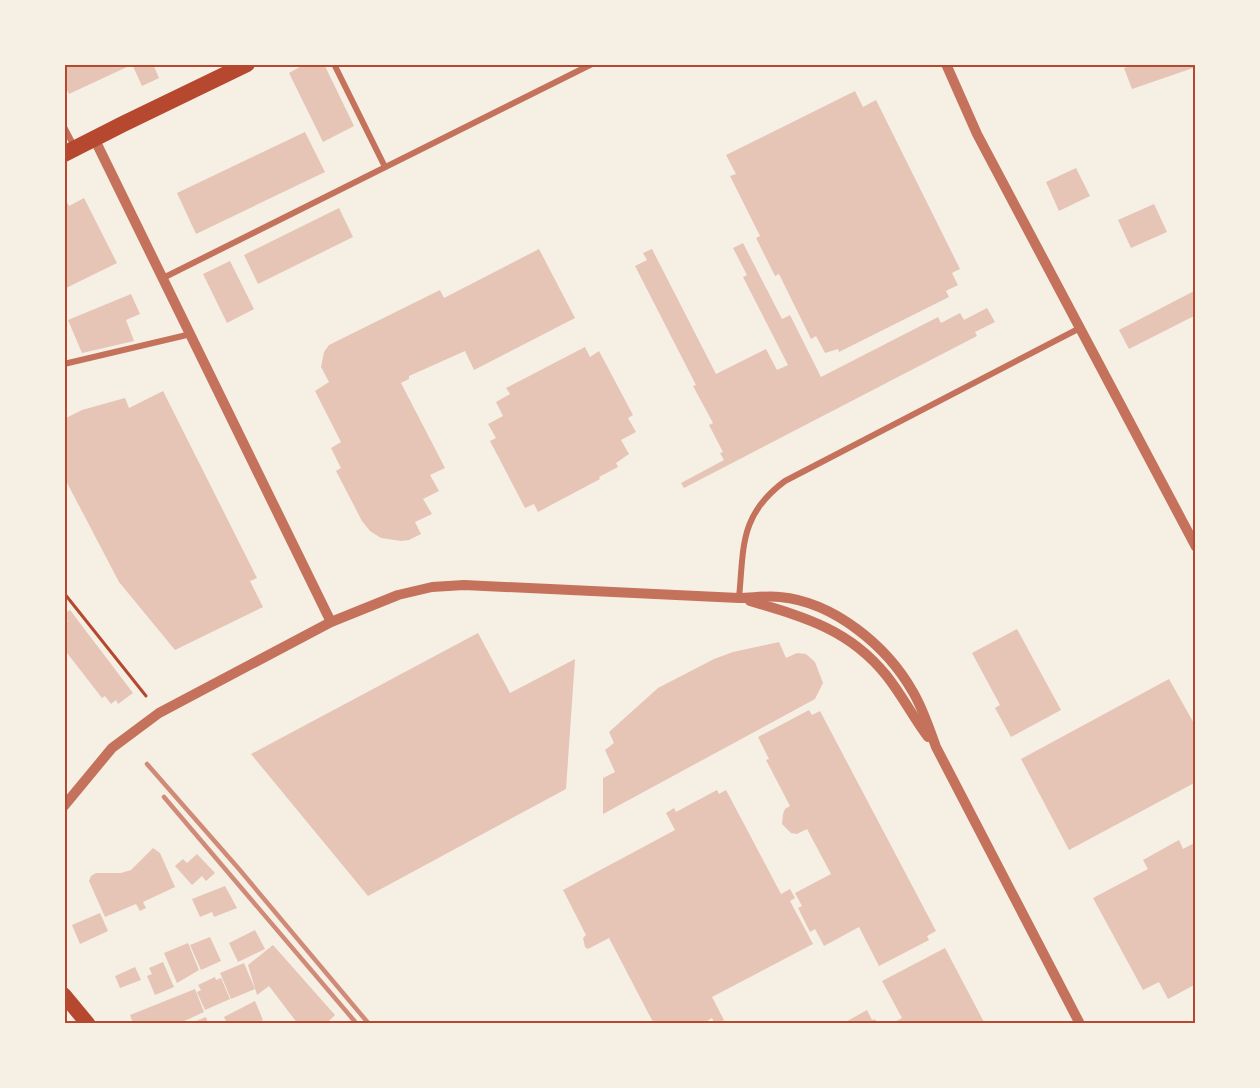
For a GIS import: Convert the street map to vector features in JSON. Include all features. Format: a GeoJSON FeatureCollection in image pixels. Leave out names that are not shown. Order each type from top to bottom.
{"type":"FeatureCollection","features":[{"type":"Feature","properties":{"kind":"highway"},"geometry":{"type":"LineString","coordinates":[[70,151],[248,64]]}},
{"type":"Feature","properties":{"kind":"main road"},"geometry":{"type":"LineString","coordinates":[[64,995],[88,1023]]}},
{"type":"Feature","properties":{"kind":"street"},"geometry":{"type":"LineString","coordinates":[[334,64],[385,167]]}},
{"type":"Feature","properties":{"kind":"street"},"geometry":{"type":"LineString","coordinates":[[163,278],[592,64]]}},
{"type":"Feature","properties":{"kind":"street"},"geometry":{"type":"LineString","coordinates":[[946,64],[977,134],[1196,548]]}},
{"type":"Feature","properties":{"kind":"street"},"geometry":{"type":"LineString","coordinates":[[64,127],[70,151]]}},
{"type":"Feature","properties":{"kind":"street"},"geometry":{"type":"LineString","coordinates":[[94,138],[331,622]]}},
{"type":"Feature","properties":{"kind":"street"},"geometry":{"type":"LineString","coordinates":[[739,598],[744,540],[748,524],[756,508],[771,491],[785,481],[1080,328]]}},
{"type":"Feature","properties":{"kind":"street"},"geometry":{"type":"LineString","coordinates":[[64,364],[191,334]]}},
{"type":"Feature","properties":{"kind":"street"},"geometry":{"type":"LineString","coordinates":[[64,806],[112,748],[159,712],[331,622],[398,595],[432,587],[453,586],[739,598],[779,596],[828,612],[860,631],[890,659],[903,675],[922,708],[936,747],[1080,1023]]}},
{"type":"Feature","properties":{"kind":"path"},"geometry":{"type":"LineString","coordinates":[[64,592],[147,696]]}},
{"type":"Feature","properties":{"kind":"building"},"geometry":{"type":"Polygon","coordinates":[[[64,64],[125,64],[127,67],[69,94],[64,84],[64,64]]]}},
{"type":"Feature","properties":{"kind":"building"},"geometry":{"type":"Polygon","coordinates":[[[132,64],[153,64],[159,78],[142,86],[132,64]]]}},
{"type":"Feature","properties":{"kind":"building"},"geometry":{"type":"Polygon","coordinates":[[[305,64],[324,64],[354,126],[323,142],[289,73],[305,64]]]}},
{"type":"Feature","properties":{"kind":"building"},"geometry":{"type":"Polygon","coordinates":[[[1133,64],[1196,64],[1196,67],[1132,89],[1124,68],[1133,64]]]}},
{"type":"Feature","properties":{"kind":"building"},"geometry":{"type":"Polygon","coordinates":[[[855,91],[863,107],[876,100],[960,269],[952,273],[958,285],[946,291],[949,297],[839,352],[838,349],[825,353],[816,336],[811,339],[779,274],[775,276],[756,238],[760,236],[730,176],[736,174],[726,155],[855,91]]]}},
{"type":"Feature","properties":{"kind":"building"},"geometry":{"type":"Polygon","coordinates":[[[305,132],[325,172],[196,234],[177,193],[305,132]]]}},
{"type":"Feature","properties":{"kind":"building"},"geometry":{"type":"Polygon","coordinates":[[[1076,168],[1090,196],[1059,211],[1046,182],[1076,168]]]}},
{"type":"Feature","properties":{"kind":"building"},"geometry":{"type":"Polygon","coordinates":[[[84,198],[117,263],[64,289],[64,203],[67,202],[69,206],[84,198]]]}},
{"type":"Feature","properties":{"kind":"building"},"geometry":{"type":"Polygon","coordinates":[[[1154,204],[1167,232],[1131,248],[1118,220],[1154,204]]]}},
{"type":"Feature","properties":{"kind":"building"},"geometry":{"type":"Polygon","coordinates":[[[339,208],[353,237],[258,284],[244,255],[339,208]]]}},
{"type":"Feature","properties":{"kind":"building"},"geometry":{"type":"Polygon","coordinates":[[[743,243],[782,319],[790,315],[821,377],[938,317],[941,323],[960,313],[964,320],[987,308],[995,322],[975,332],[977,336],[684,488],[681,483],[724,460],[720,453],[723,452],[709,425],[713,423],[693,386],[696,385],[635,266],[647,260],[643,253],[652,249],[716,374],[766,349],[777,370],[788,365],[743,277],[747,275],[733,248],[743,243]]]}},
{"type":"Feature","properties":{"kind":"building"},"geometry":{"type":"Polygon","coordinates":[[[539,249],[575,318],[474,370],[465,351],[409,376],[409,379],[401,383],[445,468],[430,475],[439,491],[423,499],[432,514],[415,522],[421,534],[401,541],[381,538],[370,531],[362,521],[336,471],[341,468],[331,448],[341,442],[315,391],[329,382],[321,367],[324,352],[329,345],[440,290],[444,298],[539,249]]]}},
{"type":"Feature","properties":{"kind":"building"},"geometry":{"type":"Polygon","coordinates":[[[230,261],[254,309],[227,323],[203,274],[230,261]]]}},
{"type":"Feature","properties":{"kind":"building"},"geometry":{"type":"Polygon","coordinates":[[[1196,290],[1196,315],[1129,349],[1119,330],[1196,290]]]}},
{"type":"Feature","properties":{"kind":"building"},"geometry":{"type":"Polygon","coordinates":[[[131,294],[140,314],[126,320],[134,341],[82,353],[68,320],[131,294]]]}},
{"type":"Feature","properties":{"kind":"building"},"geometry":{"type":"Polygon","coordinates":[[[585,347],[590,357],[599,351],[633,415],[628,418],[636,432],[621,440],[629,454],[616,463],[618,467],[599,477],[600,479],[538,512],[534,504],[525,508],[490,441],[496,438],[488,424],[503,416],[496,402],[510,394],[506,388],[585,347]]]}},
{"type":"Feature","properties":{"kind":"building"},"geometry":{"type":"Polygon","coordinates":[[[163,391],[257,578],[250,581],[263,607],[175,650],[119,582],[64,477],[64,419],[82,410],[125,398],[129,408],[163,391]]]}},
{"type":"Feature","properties":{"kind":"building"},"geometry":{"type":"Polygon","coordinates":[[[70,610],[133,693],[118,704],[116,700],[111,704],[105,696],[102,698],[64,649],[64,623],[68,621],[64,614],[70,610]]]}},
{"type":"Feature","properties":{"kind":"building"},"geometry":{"type":"Polygon","coordinates":[[[1017,629],[1061,710],[1011,737],[995,708],[1000,705],[972,653],[1017,629]]]}},
{"type":"Feature","properties":{"kind":"building"},"geometry":{"type":"Polygon","coordinates":[[[478,633],[510,693],[575,659],[566,789],[368,896],[251,754],[478,633]]]}},
{"type":"Feature","properties":{"kind":"building"},"geometry":{"type":"Polygon","coordinates":[[[779,642],[786,658],[797,653],[806,654],[815,662],[823,683],[815,699],[603,814],[603,778],[615,772],[605,750],[614,743],[609,732],[658,688],[714,659],[733,652],[779,642]]]}},
{"type":"Feature","properties":{"kind":"building"},"geometry":{"type":"Polygon","coordinates":[[[1169,679],[1196,727],[1196,782],[1069,850],[1021,759],[1169,679]]]}},
{"type":"Feature","properties":{"kind":"building"},"geometry":{"type":"Polygon","coordinates":[[[809,710],[812,715],[820,711],[936,931],[927,936],[929,940],[879,966],[859,927],[824,946],[815,929],[810,932],[798,908],[802,906],[795,893],[831,874],[807,829],[797,834],[791,833],[782,824],[785,809],[790,806],[766,760],[769,759],[758,737],[809,710]]]}},
{"type":"Feature","properties":{"kind":"building"},"geometry":{"type":"Polygon","coordinates":[[[717,790],[719,794],[726,790],[781,894],[790,889],[795,898],[790,901],[813,944],[712,997],[724,1020],[718,1024],[715,1024],[712,1018],[702,1024],[654,1024],[609,938],[588,949],[585,947],[583,938],[586,935],[563,890],[675,830],[666,813],[674,808],[676,812],[717,790]]]}},
{"type":"Feature","properties":{"kind":"building"},"geometry":{"type":"Polygon","coordinates":[[[1179,840],[1183,849],[1196,842],[1196,984],[1168,999],[1159,982],[1143,990],[1093,898],[1148,869],[1143,860],[1179,840]]]}},
{"type":"Feature","properties":{"kind":"building"},"geometry":{"type":"Polygon","coordinates":[[[153,848],[160,853],[175,887],[143,902],[146,908],[140,911],[136,904],[105,917],[89,881],[91,876],[96,873],[121,873],[131,870],[153,848]]]}},
{"type":"Feature","properties":{"kind":"building"},"geometry":{"type":"Polygon","coordinates":[[[197,854],[215,873],[206,881],[202,876],[192,885],[175,866],[183,859],[187,863],[197,854]]]}},
{"type":"Feature","properties":{"kind":"building"},"geometry":{"type":"Polygon","coordinates":[[[225,886],[237,908],[214,917],[212,912],[200,917],[192,899],[225,886]]]}},
{"type":"Feature","properties":{"kind":"building"},"geometry":{"type":"Polygon","coordinates":[[[100,913],[108,931],[80,944],[72,925],[100,913]]]}},
{"type":"Feature","properties":{"kind":"building"},"geometry":{"type":"Polygon","coordinates":[[[255,930],[265,949],[238,962],[229,943],[255,930]]]}},
{"type":"Feature","properties":{"kind":"building"},"geometry":{"type":"Polygon","coordinates":[[[210,937],[221,961],[201,970],[190,945],[210,937]]]}},
{"type":"Feature","properties":{"kind":"building"},"geometry":{"type":"Polygon","coordinates":[[[188,943],[199,970],[177,983],[164,953],[188,943]]]}},
{"type":"Feature","properties":{"kind":"building"},"geometry":{"type":"Polygon","coordinates":[[[273,945],[335,1015],[326,1024],[311,1024],[310,1021],[307,1024],[298,1024],[269,986],[257,995],[248,965],[273,945]]]}},
{"type":"Feature","properties":{"kind":"building"},"geometry":{"type":"Polygon","coordinates":[[[945,948],[985,1024],[890,1024],[902,1018],[882,981],[945,948]]]}},
{"type":"Feature","properties":{"kind":"building"},"geometry":{"type":"Polygon","coordinates":[[[163,962],[174,987],[155,995],[147,976],[152,974],[149,968],[163,962]]]}},
{"type":"Feature","properties":{"kind":"building"},"geometry":{"type":"Polygon","coordinates":[[[244,963],[255,989],[231,999],[220,973],[244,963]]]}},
{"type":"Feature","properties":{"kind":"building"},"geometry":{"type":"Polygon","coordinates":[[[135,967],[141,980],[120,988],[115,976],[135,967]]]}},
{"type":"Feature","properties":{"kind":"building"},"geometry":{"type":"Polygon","coordinates":[[[215,977],[216,980],[221,978],[230,999],[205,1010],[197,992],[201,990],[198,985],[215,977]]]}},
{"type":"Feature","properties":{"kind":"building"},"geometry":{"type":"Polygon","coordinates":[[[195,989],[204,1012],[178,1024],[133,1024],[130,1015],[195,989]]]}},
{"type":"Feature","properties":{"kind":"building"},"geometry":{"type":"Polygon","coordinates":[[[255,1001],[263,1020],[256,1024],[227,1024],[224,1017],[255,1001]]]}},
{"type":"Feature","properties":{"kind":"building"},"geometry":{"type":"Polygon","coordinates":[[[867,1010],[872,1020],[875,1019],[878,1024],[842,1024],[867,1010]]]}},
{"type":"Feature","properties":{"kind":"building"},"geometry":{"type":"Polygon","coordinates":[[[206,1017],[208,1024],[191,1024],[191,1023],[206,1017]]]}},
{"type":"Feature","properties":{"kind":"railway"},"geometry":{"type":"LineString","coordinates":[[147,764],[369,1024]]}},
{"type":"Feature","properties":{"kind":"railway"},"geometry":{"type":"LineString","coordinates":[[164,797],[357,1024]]}}]}
